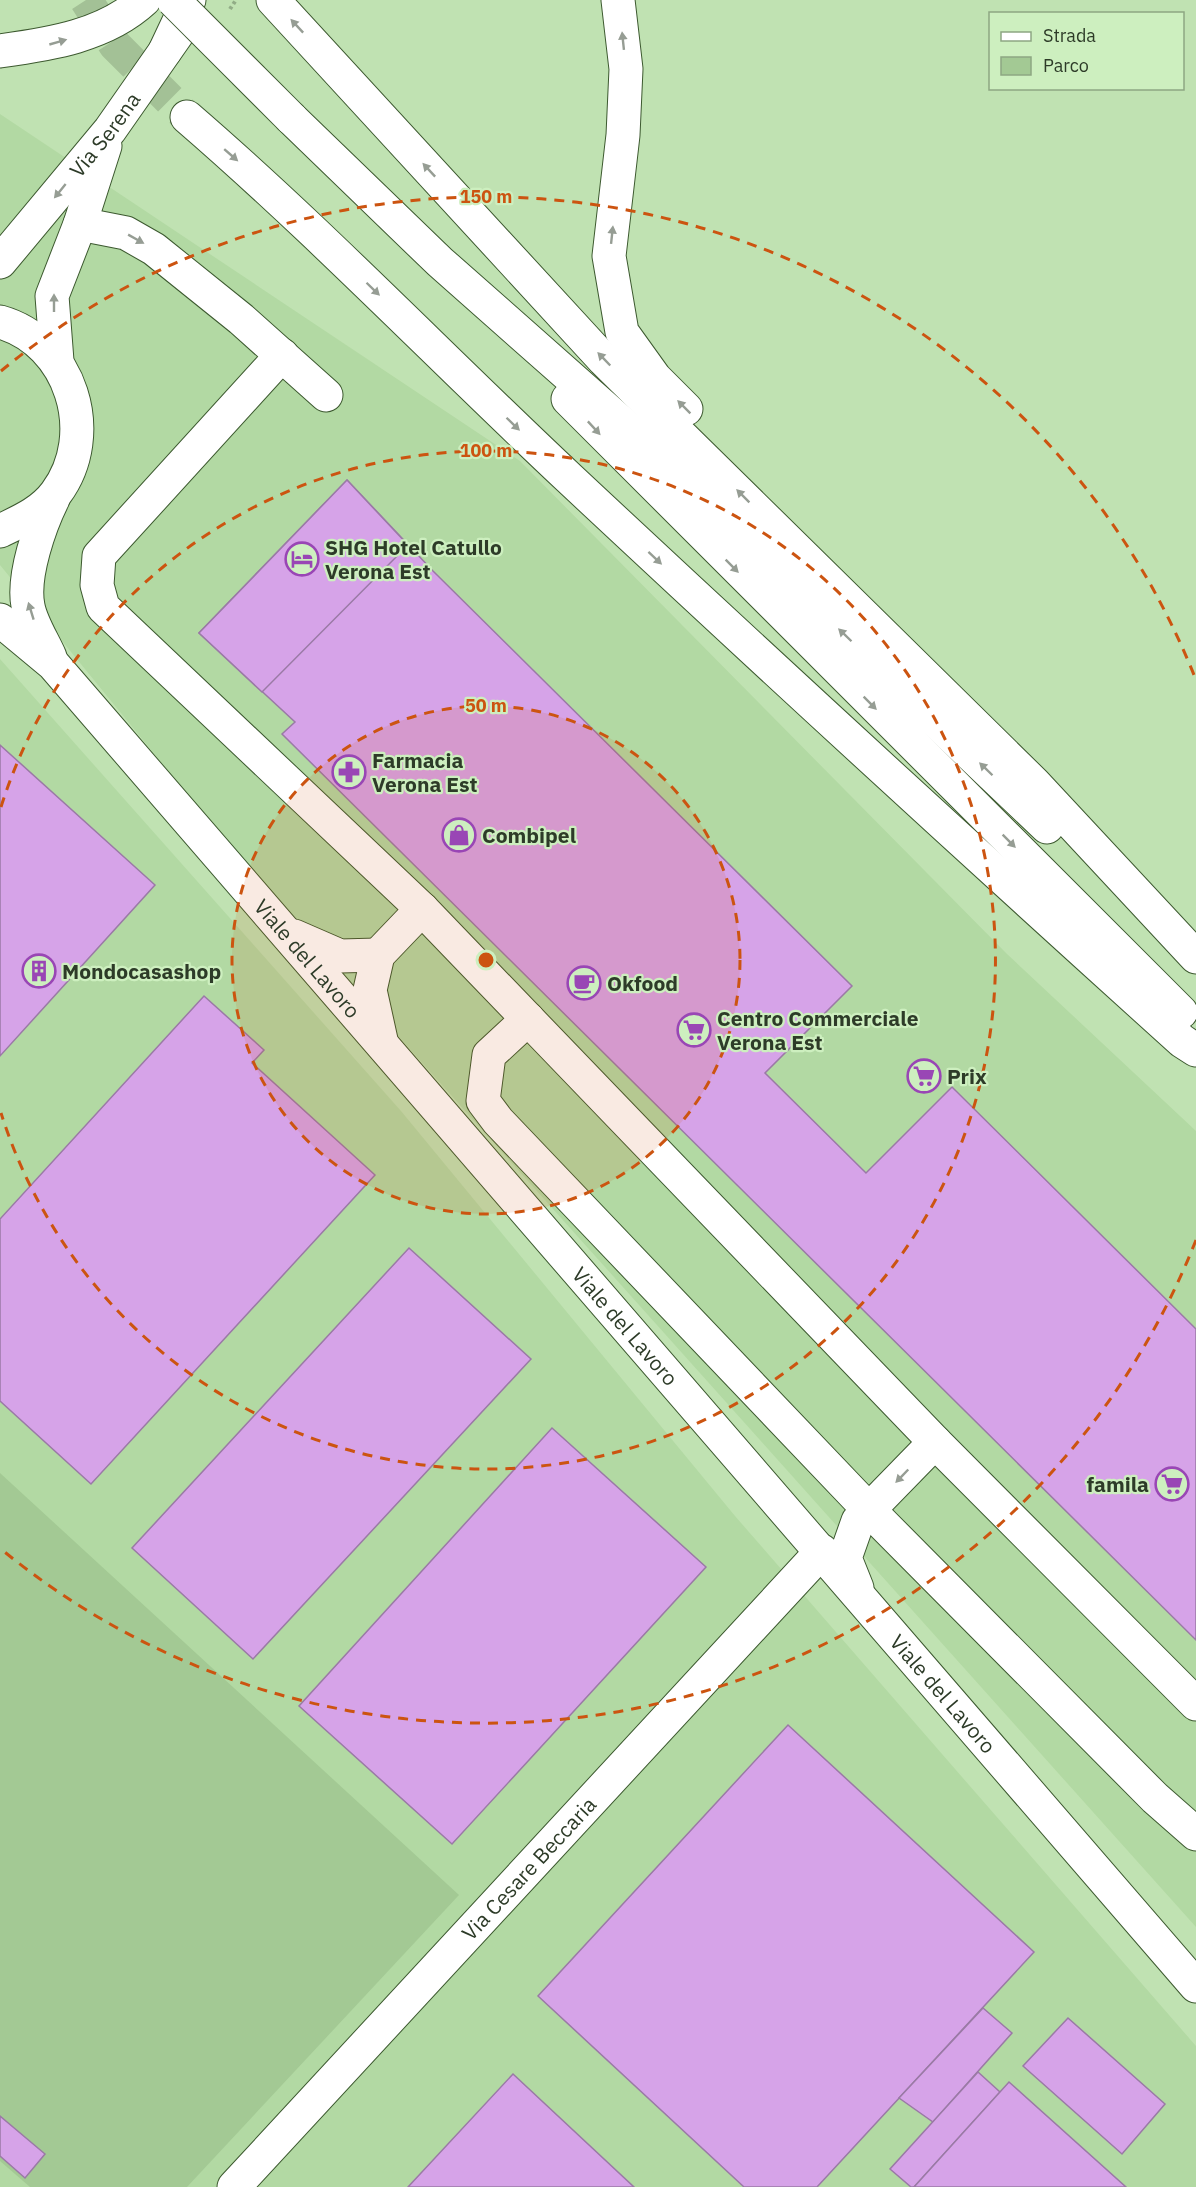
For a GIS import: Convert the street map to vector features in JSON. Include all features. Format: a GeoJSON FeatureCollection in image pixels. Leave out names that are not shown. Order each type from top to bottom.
{"type":"FeatureCollection","features":[{"type":"Feature","properties":{"kind":"main road"},"geometry":{"type":"LineString","coordinates":[[0,51],[55,44],[105,26],[144,0]]}},
{"type":"Feature","properties":{"kind":"main road"},"geometry":{"type":"LineString","coordinates":[[173,0],[440,262],[621,422],[1196,969]]}},
{"type":"Feature","properties":{"kind":"main road"},"geometry":{"type":"LineString","coordinates":[[165,51],[189,0]]}},
{"type":"Feature","properties":{"kind":"main road","name":"Via Serena"},"geometry":{"type":"LineString","coordinates":[[0,262],[110,130],[201,0]]}},
{"type":"Feature","properties":{"kind":"main road"},"geometry":{"type":"LineString","coordinates":[[273,0],[604,360],[1034,783],[1196,957]]}},
{"type":"Feature","properties":{"kind":"main road"},"geometry":{"type":"LineString","coordinates":[[618,0],[626,69],[623,135],[609,256],[622,332],[656,378],[793,517],[1196,957]]}},
{"type":"Feature","properties":{"kind":"main road"},"geometry":{"type":"LineString","coordinates":[[187,117],[260,180],[566,475],[811,703],[1182,1041],[1196,1050]]}},
{"type":"Feature","properties":{"kind":"main road"},"geometry":{"type":"LineString","coordinates":[[57,361],[52,296],[80,224],[110,130]]}},
{"type":"Feature","properties":{"kind":"main road"},"geometry":{"type":"LineString","coordinates":[[80,224],[126,233],[154,249],[241,319],[326,395]]}},
{"type":"Feature","properties":{"kind":"main road"},"geometry":{"type":"LineString","coordinates":[[440,262],[604,438],[1196,1027]]}},
{"type":"Feature","properties":{"kind":"main road","name":"Viale del Lavoro"},"geometry":{"type":"LineString","coordinates":[[0,322],[33,338],[57,361],[73,392],[78,427],[72,462],[39,528],[31,562],[28,606],[53,664]]}},
{"type":"Feature","properties":{"kind":"main road"},"geometry":{"type":"LineString","coordinates":[[282,355],[99,556],[96,585],[103,607],[422,909],[935,1442],[1196,1704]]}},
{"type":"Feature","properties":{"kind":"main road","name":"Viale del Lavoro"},"geometry":{"type":"LineString","coordinates":[[0,531],[31,516],[56,493]]}},
{"type":"Feature","properties":{"kind":"main road","name":"Viale del Lavoro"},"geometry":{"type":"LineString","coordinates":[[0,620],[53,664],[1196,1986]]}},
{"type":"Feature","properties":{"kind":"main road"},"geometry":{"type":"LineString","coordinates":[[381,1042],[370,990],[378,955],[422,909]]}},
{"type":"Feature","properties":{"kind":"main road"},"geometry":{"type":"LineString","coordinates":[[286,933],[340,956],[378,955]]}},
{"type":"Feature","properties":{"kind":"main road"},"geometry":{"type":"LineString","coordinates":[[528,1019],[489,1055],[483,1101],[498,1121],[864,1515],[1146,1789],[1196,1834]]}},
{"type":"Feature","properties":{"kind":"main road"},"geometry":{"type":"LineString","coordinates":[[859,1594],[845,1558],[864,1515],[935,1442]]}},
{"type":"Feature","properties":{"kind":"main road"},"geometry":{"type":"LineString","coordinates":[[783,1506],[822,1528],[864,1515]]}},
{"type":"Feature","properties":{"kind":"main road","name":"Via Cesare Beccaria"},"geometry":{"type":"LineString","coordinates":[[234,2187],[822,1551]]}},
{"type":"Feature","properties":{"kind":"main road"},"geometry":{"type":"LineString","coordinates":[[1151,1935],[1196,1956]]}},
{"type":"Feature","properties":{"kind":"shaded area"},"geometry":{"type":"Polygon","coordinates":[[[0,114],[520,461],[1007,954],[1196,1131],[1196,1927],[245,865],[0,565],[0,114]]]}},
{"type":"Feature","properties":{"kind":"shaded area"},"geometry":{"type":"Polygon","coordinates":[[[0,659],[401,1111],[735,1516],[1196,2046],[1196,2187],[0,2187],[0,659]]]}},
{"type":"Feature","properties":{"kind":"green space"},"geometry":{"type":"Polygon","coordinates":[[[0,1473],[459,1895],[187,2187],[30,2187],[0,2161],[0,1473]]]}},
{"type":"Feature","properties":{"kind":"building","name":"Centro Commerciale Verona Est"},"geometry":{"type":"Polygon","coordinates":[[[347,480],[433,571],[852,986],[765,1073],[866,1173],[952,1087],[1196,1329],[1196,1640],[282,734],[295,722],[199,633],[347,480]]]}},
{"type":"Feature","properties":{"kind":"building"},"geometry":{"type":"Polygon","coordinates":[[[347,480],[408,545],[262,692],[199,633],[347,480]]]}},
{"type":"Feature","properties":{"kind":"building","name":"Mondocasashop"},"geometry":{"type":"Polygon","coordinates":[[[0,745],[155,885],[0,1056],[0,745]]]}},
{"type":"Feature","properties":{"kind":"building"},"geometry":{"type":"Polygon","coordinates":[[[204,996],[264,1050],[252,1063],[375,1175],[91,1484],[0,1401],[0,1219],[204,996]]]}},
{"type":"Feature","properties":{"kind":"building"},"geometry":{"type":"Polygon","coordinates":[[[409,1248],[531,1359],[253,1659],[132,1548],[409,1248]]]}},
{"type":"Feature","properties":{"kind":"building"},"geometry":{"type":"Polygon","coordinates":[[[552,1428],[706,1567],[452,1844],[299,1706],[552,1428]]]}},
{"type":"Feature","properties":{"kind":"building"},"geometry":{"type":"Polygon","coordinates":[[[788,1725],[1034,1952],[817,2187],[744,2187],[538,1996],[788,1725]]]}},
{"type":"Feature","properties":{"kind":"building"},"geometry":{"type":"Polygon","coordinates":[[[983,2008],[1012,2033],[933,2122],[899,2098],[983,2008]]]}},
{"type":"Feature","properties":{"kind":"building"},"geometry":{"type":"Polygon","coordinates":[[[1068,2018],[1165,2104],[1122,2154],[1023,2066],[1068,2018]]]}},
{"type":"Feature","properties":{"kind":"building"},"geometry":{"type":"Polygon","coordinates":[[[978,2072],[1000,2092],[914,2187],[911,2187],[890,2169],[978,2072]]]}},
{"type":"Feature","properties":{"kind":"building"},"geometry":{"type":"Polygon","coordinates":[[[513,2074],[634,2187],[408,2187],[513,2074]]]}},
{"type":"Feature","properties":{"kind":"building"},"geometry":{"type":"Polygon","coordinates":[[[1009,2082],[1126,2187],[914,2187],[1009,2082]]]}},
{"type":"Feature","properties":{"kind":"building"},"geometry":{"type":"Polygon","coordinates":[[[0,2116],[45,2154],[25,2178],[0,2156],[0,2116]]]}},
{"type":"Feature","properties":{"kind":"tunnel"},"geometry":{"type":"LineString","coordinates":[[86,0],[115,45],[187,117]]}},
{"type":"Feature","properties":{"kind":"place","name":"SHG Hotel Catullo Verona Est"},"geometry":{"type":"Point","coordinates":[302,559]}},
{"type":"Feature","properties":{"kind":"place","name":"Farmacia Verona Est"},"geometry":{"type":"Point","coordinates":[349,772]}},
{"type":"Feature","properties":{"kind":"place","name":"Combipel"},"geometry":{"type":"Point","coordinates":[459,835]}},
{"type":"Feature","properties":{"kind":"place","name":"Mondocasashop"},"geometry":{"type":"Point","coordinates":[39,971]}},
{"type":"Feature","properties":{"kind":"place","name":"Okfood"},"geometry":{"type":"Point","coordinates":[584,983]}},
{"type":"Feature","properties":{"kind":"place","name":"Centro Commerciale Verona Est"},"geometry":{"type":"Point","coordinates":[694,1030]}},
{"type":"Feature","properties":{"kind":"place","name":"Prix"},"geometry":{"type":"Point","coordinates":[924,1076]}},
{"type":"Feature","properties":{"kind":"place","name":"famila"},"geometry":{"type":"Point","coordinates":[1172,1484]}}]}
